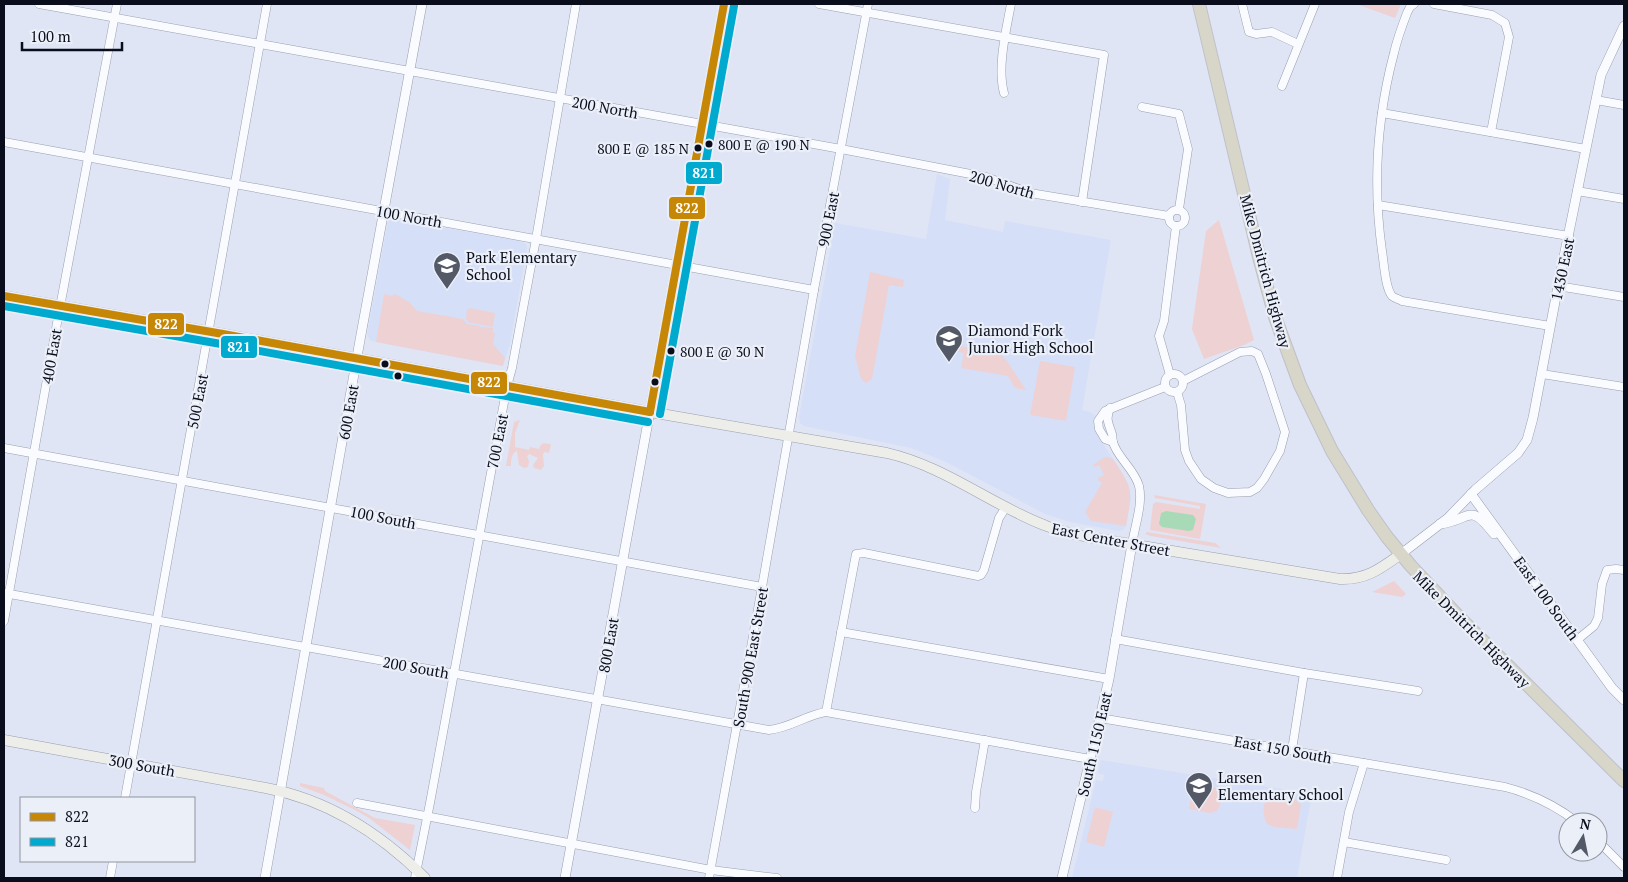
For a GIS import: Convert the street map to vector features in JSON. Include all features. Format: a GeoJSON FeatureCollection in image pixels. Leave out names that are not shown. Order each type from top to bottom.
{"type":"FeatureCollection","features":[{"type":"Feature","properties":{"kind":"highway","name":"Mike Dmitrich Highway"},"geometry":{"type":"LineString","coordinates":[[1199,4],[1264,275],[1279,328],[1310,407],[1332,451],[1368,510],[1400,554],[1461,619],[1624,782]]}},
{"type":"Feature","properties":{"kind":"main road","name":"East Center Street"},"geometry":{"type":"LineString","coordinates":[[4,296],[888,453],[913,460],[940,472],[1038,523],[1088,537],[1340,580],[1351,580],[1367,576],[1400,554]]}},
{"type":"Feature","properties":{"kind":"main road","name":"300 South"},"geometry":{"type":"LineString","coordinates":[[4,740],[280,790],[315,802],[354,821],[388,844],[415,874],[425,878]]}},
{"type":"Feature","properties":{"kind":"street","name":"200 North"},"geometry":{"type":"LineString","coordinates":[[39,4],[841,149],[972,174],[1030,193],[1169,216]]}},
{"type":"Feature","properties":{"kind":"street","name":"400 East"},"geometry":{"type":"LineString","coordinates":[[4,621],[6,593],[34,454],[117,4]]}},
{"type":"Feature","properties":{"kind":"street","name":"500 East"},"geometry":{"type":"LineString","coordinates":[[125,797],[267,4]]}},
{"type":"Feature","properties":{"kind":"street","name":"600 East"},"geometry":{"type":"LineString","coordinates":[[264,878],[422,4]]}},
{"type":"Feature","properties":{"kind":"street","name":"700 East"},"geometry":{"type":"LineString","coordinates":[[415,874],[428,816],[479,535],[536,239],[576,4]]}},
{"type":"Feature","properties":{"kind":"street","name":"800 East"},"geometry":{"type":"LineString","coordinates":[[566,878],[724,4]]}},
{"type":"Feature","properties":{"kind":"street"},"geometry":{"type":"LineString","coordinates":[[819,4],[867,8],[1005,37],[1104,55],[1082,202]]}},
{"type":"Feature","properties":{"kind":"street"},"geometry":{"type":"LineString","coordinates":[[1004,94],[1001,82],[1005,37],[1011,4]]}},
{"type":"Feature","properties":{"kind":"street"},"geometry":{"type":"LineString","coordinates":[[1242,4],[1249,32],[1256,34],[1272,32],[1298,44]]}},
{"type":"Feature","properties":{"kind":"street"},"geometry":{"type":"LineString","coordinates":[[1282,86],[1315,4]]}},
{"type":"Feature","properties":{"kind":"street"},"geometry":{"type":"LineString","coordinates":[[1414,4],[1407,13],[1394,52],[1379,137],[1378,205],[1380,236],[1387,284],[1392,295],[1402,301],[1550,326]]}},
{"type":"Feature","properties":{"kind":"street"},"geometry":{"type":"LineString","coordinates":[[1434,4],[1492,15],[1505,23],[1509,37],[1491,132]]}},
{"type":"Feature","properties":{"kind":"street","name":"900 East"},"geometry":{"type":"LineString","coordinates":[[789,435],[867,8]]}},
{"type":"Feature","properties":{"kind":"street","name":"1430 East"},"geometry":{"type":"LineString","coordinates":[[1471,494],[1518,453],[1527,440],[1542,374],[1601,75],[1624,26]]}},
{"type":"Feature","properties":{"kind":"street"},"geometry":{"type":"LineString","coordinates":[[1596,100],[1624,105]]}},
{"type":"Feature","properties":{"kind":"street"},"geometry":{"type":"LineString","coordinates":[[1142,107],[1179,114],[1188,149],[1179,209]]}},
{"type":"Feature","properties":{"kind":"street"},"geometry":{"type":"LineString","coordinates":[[1382,113],[1586,149]]}},
{"type":"Feature","properties":{"kind":"street","name":"100 North"},"geometry":{"type":"LineString","coordinates":[[4,142],[814,290]]}},
{"type":"Feature","properties":{"kind":"street"},"geometry":{"type":"LineString","coordinates":[[1578,191],[1624,199]]}},
{"type":"Feature","properties":{"kind":"street"},"geometry":{"type":"LineString","coordinates":[[1378,205],[1568,236]]}},
{"type":"Feature","properties":{"kind":"street"},"geometry":{"type":"LineString","coordinates":[[1179,209],[1185,215],[1185,220],[1182,225],[1176,226],[1170,222],[1169,216],[1173,210],[1179,209]]}},
{"type":"Feature","properties":{"kind":"street"},"geometry":{"type":"LineString","coordinates":[[1170,374],[1159,336],[1164,320],[1176,226]]}},
{"type":"Feature","properties":{"kind":"street"},"geometry":{"type":"LineString","coordinates":[[1558,286],[1624,297]]}},
{"type":"Feature","properties":{"kind":"street"},"geometry":{"type":"LineString","coordinates":[[1177,392],[1181,405],[1185,450],[1189,461],[1201,479],[1214,488],[1228,493],[1250,492],[1256,488],[1264,479],[1280,451],[1285,432],[1258,354],[1252,351],[1240,352],[1183,381]]}},
{"type":"Feature","properties":{"kind":"street"},"geometry":{"type":"LineString","coordinates":[[1170,374],[1179,376],[1183,381],[1182,387],[1177,392],[1169,392],[1165,387],[1166,378],[1170,374]]}},
{"type":"Feature","properties":{"kind":"street"},"geometry":{"type":"LineString","coordinates":[[1542,374],[1624,388]]}},
{"type":"Feature","properties":{"kind":"street"},"geometry":{"type":"LineString","coordinates":[[1132,544],[1140,501],[1138,485],[1113,442],[1107,422],[1108,415],[1110,408],[1165,387]]}},
{"type":"Feature","properties":{"kind":"street","name":"South 900 East Street"},"geometry":{"type":"LineString","coordinates":[[710,874],[789,435]]}},
{"type":"Feature","properties":{"kind":"street","name":"100 South"},"geometry":{"type":"LineString","coordinates":[[4,448],[762,587]]}},
{"type":"Feature","properties":{"kind":"street","name":"East Center Street"},"geometry":{"type":"LineString","coordinates":[[1400,554],[1440,524],[1450,520],[1471,494]]}},
{"type":"Feature","properties":{"kind":"street","name":"East 100 South"},"geometry":{"type":"LineString","coordinates":[[1471,494],[1612,688],[1624,700]]}},
{"type":"Feature","properties":{"kind":"street"},"geometry":{"type":"LineString","coordinates":[[1006,507],[999,518],[981,575],[971,575],[864,553],[856,554],[826,712],[1090,759]]}},
{"type":"Feature","properties":{"kind":"street"},"geometry":{"type":"LineString","coordinates":[[1450,520],[1466,515],[1480,518],[1520,567],[1530,574]]}},
{"type":"Feature","properties":{"kind":"street","name":"South 1150 East"},"geometry":{"type":"LineString","coordinates":[[1062,878],[1109,679],[1132,544]]}},
{"type":"Feature","properties":{"kind":"street"},"geometry":{"type":"LineString","coordinates":[[1577,640],[1594,626],[1598,618],[1602,584],[1607,570],[1624,570]]}},
{"type":"Feature","properties":{"kind":"street","name":"200 South"},"geometry":{"type":"LineString","coordinates":[[6,593],[769,730],[792,725],[814,714],[826,712]]}},
{"type":"Feature","properties":{"kind":"street"},"geometry":{"type":"LineString","coordinates":[[841,632],[1109,679]]}},
{"type":"Feature","properties":{"kind":"street"},"geometry":{"type":"LineString","coordinates":[[1115,640],[1418,691]]}},
{"type":"Feature","properties":{"kind":"street"},"geometry":{"type":"LineString","coordinates":[[1292,750],[1304,673]]}},
{"type":"Feature","properties":{"kind":"street","name":"East 150 South"},"geometry":{"type":"LineString","coordinates":[[1100,718],[1513,789],[1541,799],[1563,812]]}},
{"type":"Feature","properties":{"kind":"street"},"geometry":{"type":"LineString","coordinates":[[975,808],[985,740]]}},
{"type":"Feature","properties":{"kind":"street"},"geometry":{"type":"LineString","coordinates":[[1338,878],[1349,812],[1364,763]]}},
{"type":"Feature","properties":{"kind":"street"},"geometry":{"type":"LineString","coordinates":[[357,803],[572,844],[710,874],[777,878]]}},
{"type":"Feature","properties":{"kind":"street"},"geometry":{"type":"LineString","coordinates":[[1344,842],[1446,860]]}},
{"type":"Feature","properties":{"kind":"street"},"geometry":{"type":"LineString","coordinates":[[1608,851],[1624,867]]}},
{"type":"Feature","properties":{"kind":"street"},"geometry":{"type":"LineString","coordinates":[[110,878],[113,862]]}},
{"type":"Feature","properties":{"kind":"shaded area"},"geometry":{"type":"Polygon","coordinates":[[[1360,4],[1401,4],[1395,18],[1360,4]]]}},
{"type":"Feature","properties":{"kind":"shaded area","name":"Diamond Fork Junior High School"},"geometry":{"type":"Polygon","coordinates":[[[937,174],[950,179],[945,220],[1003,232],[1005,221],[1111,240],[1082,410],[1090,412],[1097,417],[1099,437],[1129,485],[1131,498],[1126,526],[1123,530],[1119,531],[1070,522],[1045,514],[944,461],[911,448],[804,426],[800,423],[799,417],[835,223],[926,239],[937,174]]]}},
{"type":"Feature","properties":{"kind":"shaded area","name":"Park Elementary School"},"geometry":{"type":"Polygon","coordinates":[[[390,218],[520,241],[526,244],[527,248],[510,344],[503,366],[371,341],[367,335],[390,218]]]}},
{"type":"Feature","properties":{"kind":"shaded area"},"geometry":{"type":"Polygon","coordinates":[[[1219,220],[1254,340],[1204,359],[1192,329],[1206,231],[1219,220]]]}},
{"type":"Feature","properties":{"kind":"shaded area"},"geometry":{"type":"Polygon","coordinates":[[[870,272],[904,280],[903,287],[889,285],[872,379],[866,383],[861,379],[855,356],[870,272]]]}},
{"type":"Feature","properties":{"kind":"shaded area"},"geometry":{"type":"Polygon","coordinates":[[[384,294],[392,296],[395,294],[409,302],[417,311],[463,319],[467,324],[493,328],[492,332],[495,333],[493,344],[505,358],[503,366],[376,342],[384,294]]]}},
{"type":"Feature","properties":{"kind":"shaded area"},"geometry":{"type":"Polygon","coordinates":[[[470,308],[495,313],[493,327],[468,322],[466,319],[467,310],[470,308]]]}},
{"type":"Feature","properties":{"kind":"shaded area"},"geometry":{"type":"Polygon","coordinates":[[[946,343],[1000,354],[1007,361],[1026,390],[1015,388],[1008,376],[961,368],[964,353],[945,349],[946,343]]]}},
{"type":"Feature","properties":{"kind":"shaded area"},"geometry":{"type":"Polygon","coordinates":[[[1040,361],[1075,367],[1066,421],[1030,415],[1040,361]]]}},
{"type":"Feature","properties":{"kind":"shaded area"},"geometry":{"type":"Polygon","coordinates":[[[520,420],[515,433],[515,447],[529,450],[530,447],[539,449],[543,443],[551,444],[549,453],[544,452],[544,466],[541,470],[534,468],[533,465],[538,458],[529,454],[527,456],[529,461],[528,467],[524,468],[519,465],[517,451],[512,455],[511,466],[506,466],[514,422],[520,420]]]}},
{"type":"Feature","properties":{"kind":"shaded area"},"geometry":{"type":"Polygon","coordinates":[[[1105,457],[1113,459],[1128,484],[1130,497],[1126,526],[1091,521],[1085,512],[1102,483],[1098,478],[1104,475],[1099,465],[1094,467],[1093,465],[1105,457]]]}},
{"type":"Feature","properties":{"kind":"shaded area"},"geometry":{"type":"Polygon","coordinates":[[[1154,495],[1206,504],[1200,539],[1150,530],[1153,504],[1156,502],[1200,509],[1200,506],[1155,498],[1154,495]]]}},
{"type":"Feature","properties":{"kind":"shaded area"},"geometry":{"type":"Polygon","coordinates":[[[1166,511],[1193,515],[1196,519],[1193,530],[1162,527],[1159,524],[1161,513],[1166,511]]]}},
{"type":"Feature","properties":{"kind":"shaded area"},"geometry":{"type":"Polygon","coordinates":[[[1147,532],[1215,543],[1221,548],[1151,536],[1145,534],[1147,532]]]}},
{"type":"Feature","properties":{"kind":"shaded area"},"geometry":{"type":"Polygon","coordinates":[[[1394,581],[1406,594],[1402,597],[1372,592],[1394,581]]]}},
{"type":"Feature","properties":{"kind":"shaded area","name":"Larsen Elementary School"},"geometry":{"type":"Polygon","coordinates":[[[1101,760],[1312,794],[1297,878],[1072,878],[1096,780],[1103,781],[1104,775],[1098,773],[1101,760]]]}},
{"type":"Feature","properties":{"kind":"shaded area"},"geometry":{"type":"Polygon","coordinates":[[[300,783],[324,788],[325,791],[375,818],[415,825],[410,850],[369,818],[324,795],[300,786],[300,783]]]}},
{"type":"Feature","properties":{"kind":"shaded area"},"geometry":{"type":"Polygon","coordinates":[[[1198,784],[1222,789],[1223,798],[1217,811],[1209,813],[1189,809],[1193,787],[1198,784]]]}},
{"type":"Feature","properties":{"kind":"shaded area"},"geometry":{"type":"Polygon","coordinates":[[[1267,795],[1296,800],[1301,805],[1297,829],[1275,827],[1267,824],[1264,810],[1267,795]]]}},
{"type":"Feature","properties":{"kind":"shaded area"},"geometry":{"type":"Polygon","coordinates":[[[1095,807],[1113,812],[1104,847],[1086,842],[1095,807]]]}},
{"type":"Feature","properties":{"kind":"transit line","name":"822"},"geometry":{"type":"LineString","coordinates":[[650,412],[724,4]]}},
{"type":"Feature","properties":{"kind":"transit line","name":"821"},"geometry":{"type":"LineString","coordinates":[[660,414],[734,6]]}},
{"type":"Feature","properties":{"kind":"transit line","name":"822"},"geometry":{"type":"LineString","coordinates":[[4,296],[650,412]]}},
{"type":"Feature","properties":{"kind":"transit line","name":"821"},"geometry":{"type":"LineString","coordinates":[[4,306],[648,422]]}},
{"type":"Feature","properties":{"kind":"place","name":"800 E @ 190 N"},"geometry":{"type":"Point","coordinates":[709,144]}},
{"type":"Feature","properties":{"kind":"place","name":"800 E @ 185 N"},"geometry":{"type":"Point","coordinates":[698,148]}},
{"type":"Feature","properties":{"kind":"place","name":"Park Elementary School"},"geometry":{"type":"Point","coordinates":[447,290]}},
{"type":"Feature","properties":{"kind":"place","name":"800 E @ 30 N"},"geometry":{"type":"Point","coordinates":[671,351]}},
{"type":"Feature","properties":{"kind":"place","name":"Diamond Fork Junior High School"},"geometry":{"type":"Point","coordinates":[949,363]}},
{"type":"Feature","properties":{"kind":"place","name":"Larsen Elementary School"},"geometry":{"type":"Point","coordinates":[1199,810]}}]}
